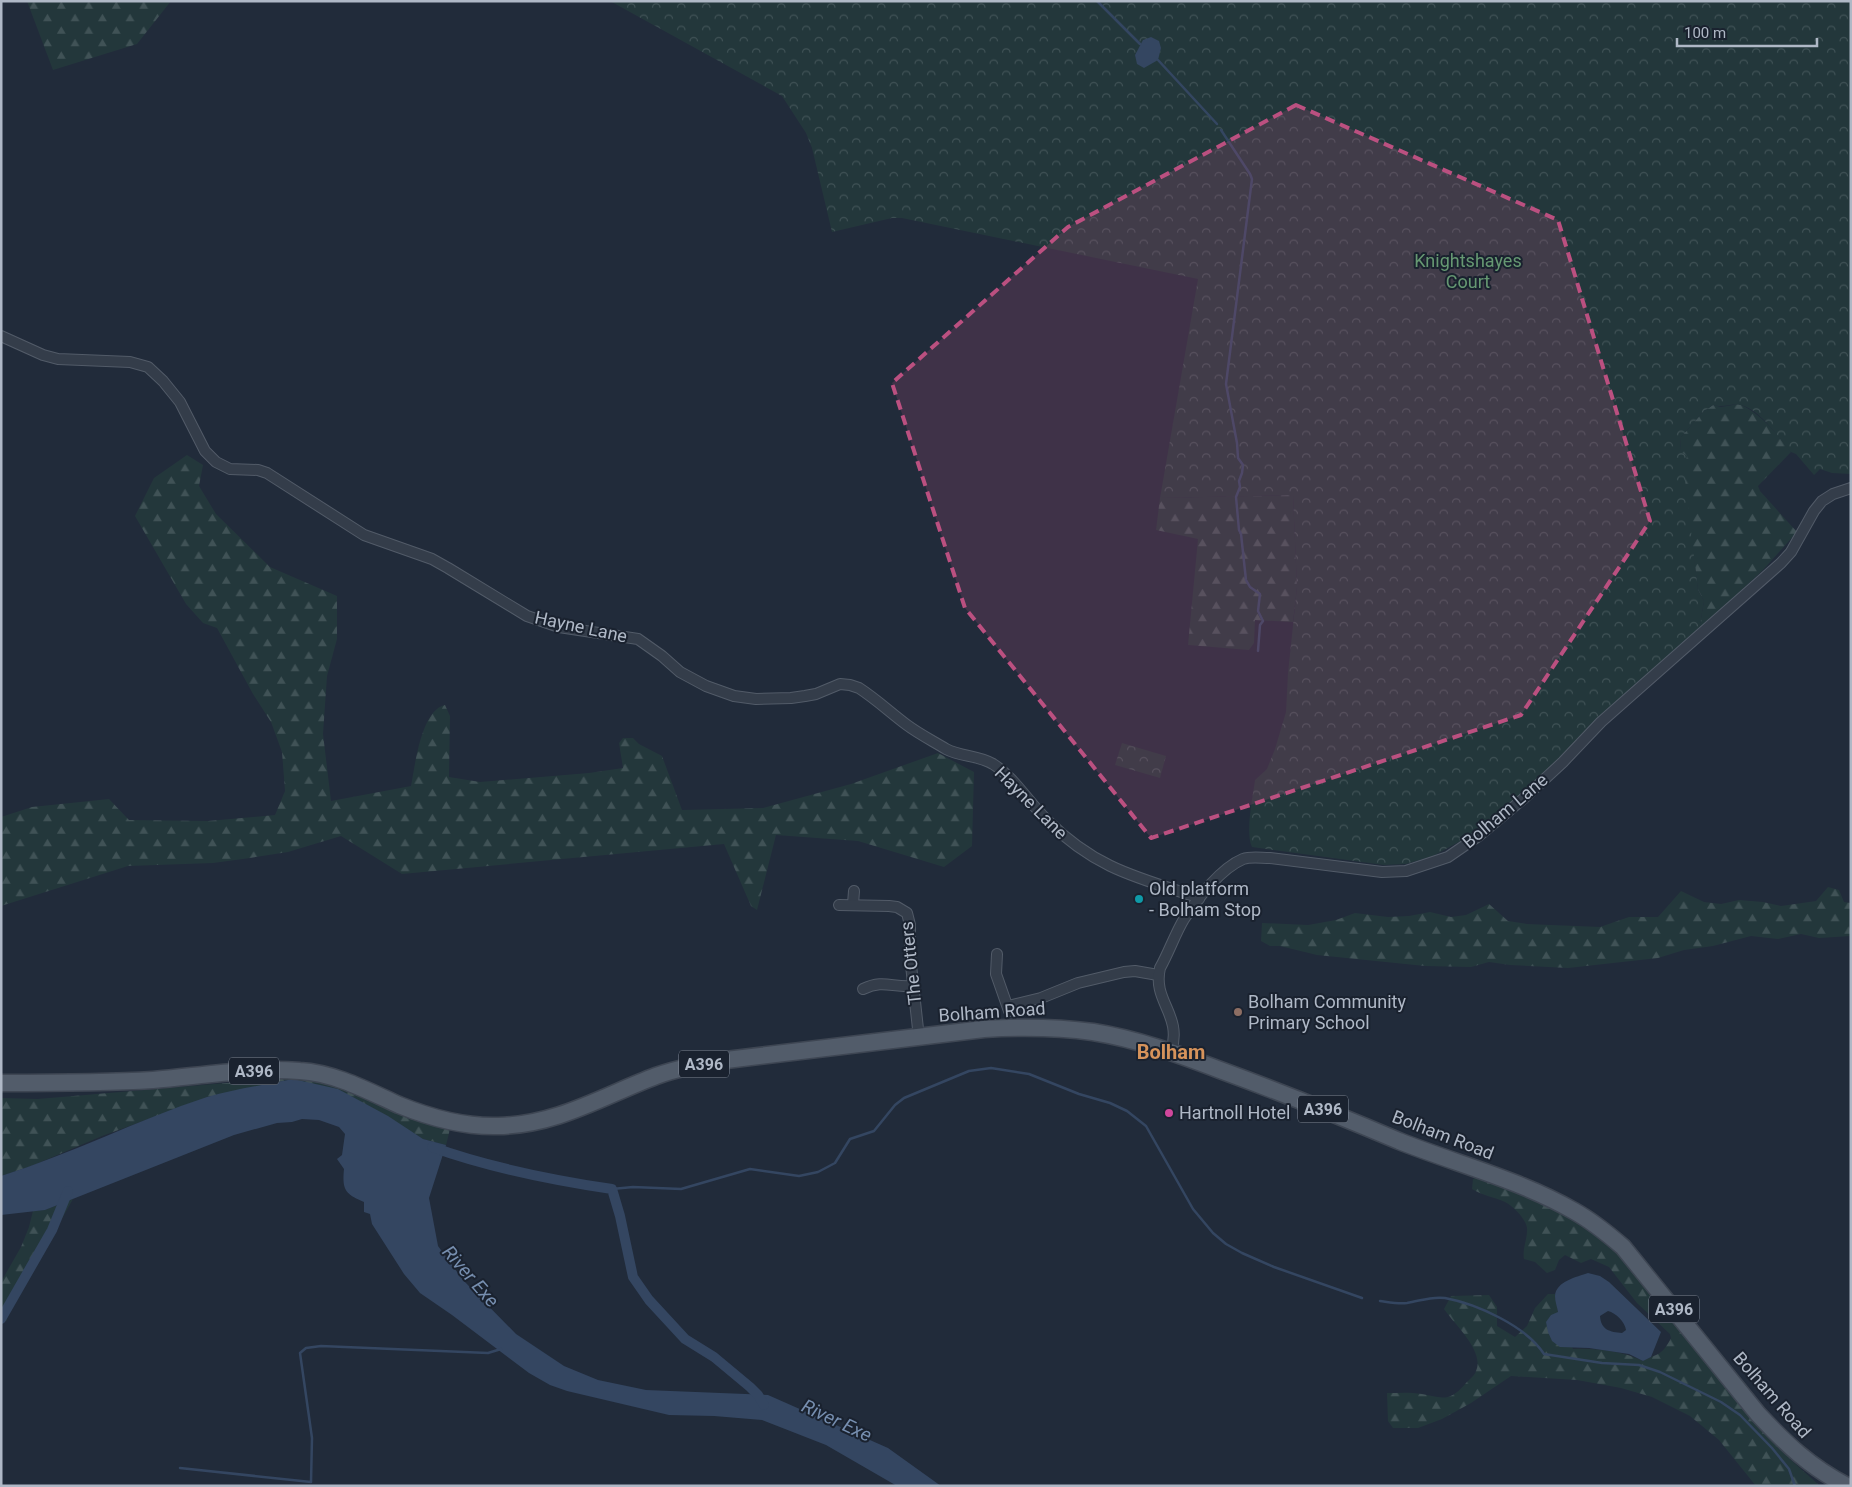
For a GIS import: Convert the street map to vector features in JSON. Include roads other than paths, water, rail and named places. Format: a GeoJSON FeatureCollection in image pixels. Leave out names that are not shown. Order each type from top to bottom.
{"type":"FeatureCollection","features":[{"type":"Feature","properties":{"kind":"main road","name":"Bolham Road"},"geometry":{"type":"LineString","coordinates":[[919,1038],[984,1029],[1016,1027],[1055,1028],[1122,1038],[1171,1052],[1278,1091],[1400,1141],[1523,1186],[1575,1212],[1623,1247],[1758,1414],[1782,1440],[1815,1468],[1847,1486]]}},
{"type":"Feature","properties":{"kind":"main road","name":"A396"},"geometry":{"type":"LineString","coordinates":[[1,1082],[151,1080],[239,1072],[300,1071],[336,1078],[401,1106],[440,1119],[467,1125],[498,1126],[527,1124],[555,1118],[657,1076],[704,1064],[772,1054],[919,1038]]}},
{"type":"Feature","properties":{"kind":"street","name":"Hayne Lane"},"geometry":{"type":"LineString","coordinates":[[1,336],[58,360],[130,362],[148,367],[163,381],[180,402],[205,451],[216,462],[230,469],[258,470],[267,473],[364,535],[440,564],[527,616],[559,627],[638,639],[691,680],[734,696],[756,699],[791,698],[816,694],[840,684],[859,688],[915,730],[948,750],[979,757],[992,763],[1010,779],[1047,821],[1084,853],[1136,878],[1198,899]]}},
{"type":"Feature","properties":{"kind":"street","name":"Bolham Lane"},"geometry":{"type":"LineString","coordinates":[[1158,975],[1184,920],[1198,899],[1223,873],[1244,858],[1270,858],[1382,872],[1406,872],[1448,857],[1480,835],[1563,762],[1601,722],[1781,563],[1791,552],[1814,511],[1822,501],[1833,494],[1851,488]]}},
{"type":"Feature","properties":{"kind":"street"},"geometry":{"type":"LineString","coordinates":[[852,904],[854,891]]}},
{"type":"Feature","properties":{"kind":"street","name":"The Otters"},"geometry":{"type":"LineString","coordinates":[[838,904],[897,907],[907,913],[910,925],[912,986],[919,1038]]}},
{"type":"Feature","properties":{"kind":"street"},"geometry":{"type":"LineString","coordinates":[[996,954],[996,974],[1009,1009],[1078,983],[1124,972],[1135,971],[1158,975],[1161,996],[1171,1013],[1174,1027],[1174,1041],[1171,1052]]}},
{"type":"Feature","properties":{"kind":"street"},"geometry":{"type":"LineString","coordinates":[[863,989],[873,984],[882,983],[912,986]]}},
{"type":"Feature","properties":{"kind":"water"},"geometry":{"type":"Polygon","coordinates":[[[1151,37],[1159,41],[1161,48],[1158,60],[1144,68],[1137,64],[1135,55],[1143,40],[1151,37]]]}},
{"type":"Feature","properties":{"kind":"water"},"geometry":{"type":"Polygon","coordinates":[[[293,1079],[338,1089],[388,1116],[423,1139],[446,1145],[429,1198],[438,1246],[463,1280],[516,1334],[564,1366],[598,1380],[646,1390],[768,1395],[888,1448],[941,1486],[897,1486],[826,1445],[762,1420],[669,1415],[567,1391],[550,1385],[529,1373],[420,1293],[404,1274],[372,1224],[370,1214],[364,1212],[364,1202],[349,1194],[344,1187],[344,1169],[337,1159],[342,1155],[345,1134],[339,1127],[319,1120],[302,1119],[277,1123],[234,1135],[45,1210],[1,1215],[1,1176],[53,1158],[207,1097],[293,1079]]]}},
{"type":"Feature","properties":{"kind":"water"},"geometry":{"type":"Polygon","coordinates":[[[1588,1273],[1600,1276],[1609,1282],[1661,1332],[1651,1357],[1643,1361],[1629,1354],[1589,1348],[1560,1347],[1552,1341],[1546,1322],[1551,1315],[1558,1312],[1555,1298],[1556,1291],[1563,1283],[1588,1273]],[[1608,1311],[1600,1316],[1604,1327],[1610,1331],[1622,1333],[1626,1330],[1620,1318],[1608,1311]]]}},
{"type":"Feature","properties":{"kind":"waterway"},"geometry":{"type":"LineString","coordinates":[[1097,1],[1140,44]]}},
{"type":"Feature","properties":{"kind":"waterway"},"geometry":{"type":"LineString","coordinates":[[1158,60],[1217,124]]}},
{"type":"Feature","properties":{"kind":"waterway"},"geometry":{"type":"LineString","coordinates":[[1221,130],[1252,179],[1226,384],[1238,458],[1243,465],[1239,481],[1240,487],[1236,497],[1246,580],[1250,587],[1260,594],[1258,611],[1263,621],[1260,625],[1258,651]]}},
{"type":"Feature","properties":{"kind":"waterway"},"geometry":{"type":"LineString","coordinates":[[612,1189],[633,1187],[681,1189],[750,1169],[799,1176],[818,1172],[835,1163],[850,1139],[874,1131],[895,1105],[904,1098],[969,1071],[991,1068],[1029,1074],[1127,1111],[1146,1126],[1193,1209],[1213,1233],[1226,1244],[1274,1267],[1362,1298]]}},
{"type":"Feature","properties":{"kind":"waterway"},"geometry":{"type":"LineString","coordinates":[[432,1147],[476,1161],[521,1172],[612,1189],[620,1216],[633,1277],[649,1300],[685,1339],[714,1357],[750,1387],[764,1405]]}},
{"type":"Feature","properties":{"kind":"waterway"},"geometry":{"type":"LineString","coordinates":[[1,1319],[52,1230],[68,1191]]}},
{"type":"Feature","properties":{"kind":"waterway"},"geometry":{"type":"LineString","coordinates":[[1380,1301],[1404,1303],[1430,1298],[1445,1298],[1458,1301],[1486,1311],[1513,1326],[1525,1334],[1544,1354],[1602,1363],[1639,1365],[1660,1372],[1721,1402],[1740,1415],[1772,1448],[1789,1469],[1795,1486]]}},
{"type":"Feature","properties":{"kind":"waterway"},"geometry":{"type":"LineString","coordinates":[[180,1468],[311,1482],[312,1438],[300,1353],[306,1348],[321,1346],[488,1353],[501,1349]]}},
{"type":"Feature","properties":{"kind":"place","name":"Old platform - Bolham Stop"},"geometry":{"type":"Point","coordinates":[1139,899]}},
{"type":"Feature","properties":{"kind":"place","name":"Bolham Community Primary School"},"geometry":{"type":"Point","coordinates":[1238,1012]}},
{"type":"Feature","properties":{"kind":"place","name":"Hartnoll Hotel"},"geometry":{"type":"Point","coordinates":[1169,1113]}},
{"type":"Feature","properties":{"kind":"district","name":"Bolham"},"geometry":{"type":"Point","coordinates":[1171,1052]}},
{"type":"Feature","properties":{"kind":"park label","name":"Knightshayes Court"},"geometry":{"type":"Point","coordinates":[1468,271]}},
{"type":"Feature","properties":{"kind":"water label","name":"River Exe"},"geometry":{"type":"Point","coordinates":[471,1276]}},
{"type":"Feature","properties":{"kind":"water label","name":"River Exe"},"geometry":{"type":"Point","coordinates":[837,1420]}}]}
